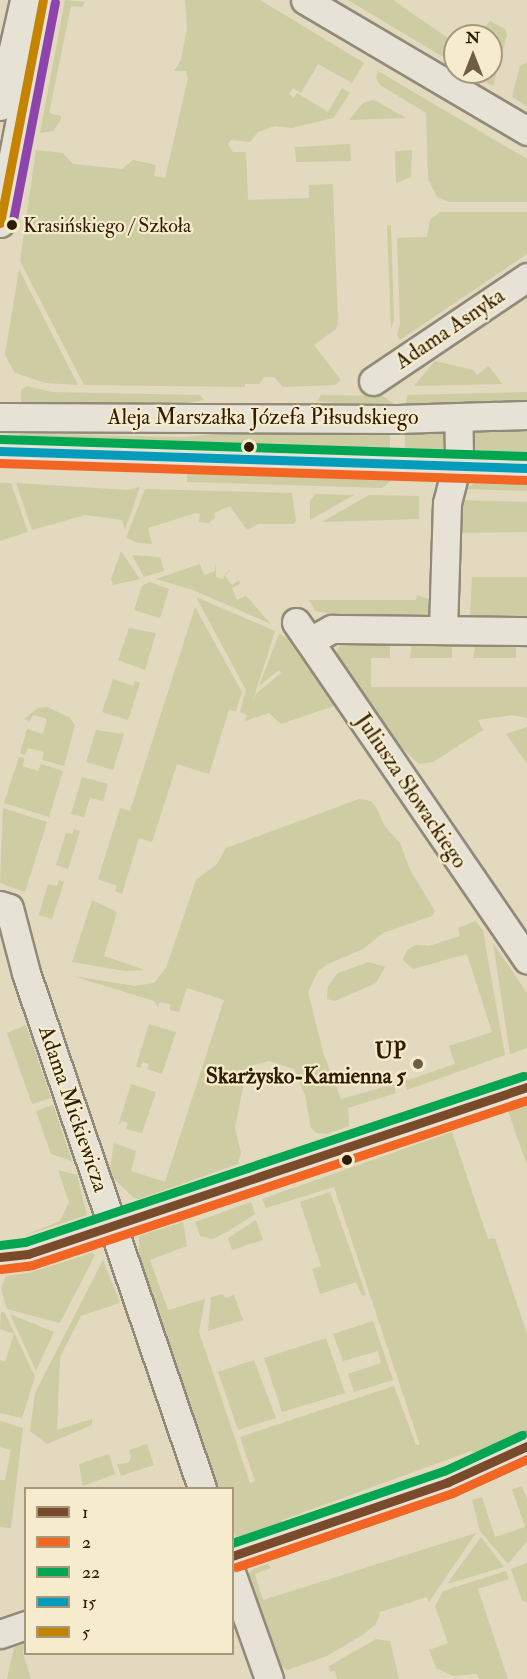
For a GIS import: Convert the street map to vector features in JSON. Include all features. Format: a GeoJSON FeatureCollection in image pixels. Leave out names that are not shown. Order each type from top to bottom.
{"type":"FeatureCollection","features":[{"type":"Feature","properties":{"kind":"street"},"geometry":{"type":"LineString","coordinates":[[0,106],[24,0]]}},
{"type":"Feature","properties":{"kind":"street"},"geometry":{"type":"LineString","coordinates":[[0,223],[43,0]]}},
{"type":"Feature","properties":{"kind":"street"},"geometry":{"type":"LineString","coordinates":[[305,0],[527,131]]}},
{"type":"Feature","properties":{"kind":"street","name":"Adama Asnyka"},"geometry":{"type":"LineString","coordinates":[[373,381],[527,278]]}},
{"type":"Feature","properties":{"kind":"street"},"geometry":{"type":"LineString","coordinates":[[0,401],[38,418]]}},
{"type":"Feature","properties":{"kind":"street","name":"Aleja Marszałka Józefa Piłsudskiego"},"geometry":{"type":"LineString","coordinates":[[0,417],[527,415]]}},
{"type":"Feature","properties":{"kind":"street"},"geometry":{"type":"LineString","coordinates":[[458,417],[459,456],[453,467],[446,524],[443,630],[527,631]]}},
{"type":"Feature","properties":{"kind":"street","name":"Aleja Marszałka Józefa Piłsudskiego"},"geometry":{"type":"LineString","coordinates":[[0,451],[527,468]]}},
{"type":"Feature","properties":{"kind":"street","name":"Juliusza Słowackiego"},"geometry":{"type":"LineString","coordinates":[[443,630],[303,631],[527,959]]}},
{"type":"Feature","properties":{"kind":"street","name":"Adama Mickiewicza"},"geometry":{"type":"LineString","coordinates":[[0,905],[9,908],[26,973],[114,1224],[202,1487]]}},
{"type":"Feature","properties":{"kind":"street"},"geometry":{"type":"LineString","coordinates":[[0,1257],[28,1254],[527,1087]]}},
{"type":"Feature","properties":{"kind":"street"},"geometry":{"type":"LineString","coordinates":[[234,1555],[448,1482],[527,1446]]}},
{"type":"Feature","properties":{"kind":"street"},"geometry":{"type":"LineString","coordinates":[[234,1581],[268,1679]]}},
{"type":"Feature","properties":{"kind":"street"},"geometry":{"type":"LineString","coordinates":[[0,1634],[24,1626]]}},
{"type":"Feature","properties":{"kind":"green space"},"geometry":{"type":"Polygon","coordinates":[[[65,0],[85,2],[82,7],[71,6],[49,113],[61,116],[61,120],[53,131],[40,133],[65,0]]]}},
{"type":"Feature","properties":{"kind":"green space"},"geometry":{"type":"Polygon","coordinates":[[[185,0],[260,0],[364,63],[352,83],[318,64],[301,93],[293,88],[289,94],[294,98],[297,93],[328,112],[342,88],[350,93],[333,118],[292,128],[275,126],[258,132],[250,142],[231,140],[228,144],[233,152],[246,152],[248,200],[309,198],[309,185],[333,184],[338,323],[336,329],[314,345],[341,380],[335,385],[283,387],[274,377],[264,377],[259,384],[245,384],[245,387],[84,385],[20,261],[36,150],[63,153],[73,164],[122,169],[133,160],[156,165],[154,176],[165,178],[188,78],[186,71],[174,71],[181,60],[187,28],[185,0]]]}},
{"type":"Feature","properties":{"kind":"green space"},"geometry":{"type":"Polygon","coordinates":[[[348,0],[393,0],[443,35],[443,57],[348,0]]]}},
{"type":"Feature","properties":{"kind":"green space"},"geometry":{"type":"Polygon","coordinates":[[[503,28],[507,35],[503,50],[503,28]]]}},
{"type":"Feature","properties":{"kind":"green space"},"geometry":{"type":"Polygon","coordinates":[[[527,62],[527,106],[512,97],[520,66],[527,62]]]}},
{"type":"Feature","properties":{"kind":"green space"},"geometry":{"type":"Polygon","coordinates":[[[378,71],[527,159],[527,202],[450,202],[437,197],[428,179],[426,113],[380,85],[376,78],[378,71]]]}},
{"type":"Feature","properties":{"kind":"green space"},"geometry":{"type":"Polygon","coordinates":[[[373,100],[406,118],[349,120],[363,103],[373,100]]]}},
{"type":"Feature","properties":{"kind":"green space"},"geometry":{"type":"Polygon","coordinates":[[[350,144],[351,161],[296,162],[295,147],[350,144]]]}},
{"type":"Feature","properties":{"kind":"green space"},"geometry":{"type":"Polygon","coordinates":[[[412,150],[411,177],[396,183],[395,151],[412,150]]]}},
{"type":"Feature","properties":{"kind":"green space"},"geometry":{"type":"Polygon","coordinates":[[[440,212],[527,212],[527,254],[400,340],[397,335],[400,325],[397,238],[427,237],[430,220],[440,212]]]}},
{"type":"Feature","properties":{"kind":"green space"},"geometry":{"type":"Polygon","coordinates":[[[391,225],[394,320],[391,329],[387,226],[391,225]]]}},
{"type":"Feature","properties":{"kind":"green space"},"geometry":{"type":"Polygon","coordinates":[[[19,269],[78,385],[46,383],[15,373],[5,355],[19,269]]]}},
{"type":"Feature","properties":{"kind":"green space"},"geometry":{"type":"Polygon","coordinates":[[[435,361],[473,370],[477,375],[489,366],[502,384],[414,386],[435,361]]]}},
{"type":"Feature","properties":{"kind":"green space"},"geometry":{"type":"Polygon","coordinates":[[[27,386],[51,392],[200,395],[204,400],[161,407],[21,404],[21,390],[27,386]]]}},
{"type":"Feature","properties":{"kind":"green space"},"geometry":{"type":"Polygon","coordinates":[[[527,392],[527,405],[405,409],[407,395],[527,392]]]}},
{"type":"Feature","properties":{"kind":"green space"},"geometry":{"type":"Polygon","coordinates":[[[321,395],[383,396],[393,403],[393,409],[317,401],[321,395]]]}},
{"type":"Feature","properties":{"kind":"green space"},"geometry":{"type":"Polygon","coordinates":[[[527,426],[527,457],[476,454],[471,447],[471,434],[478,428],[527,426]]]}},
{"type":"Feature","properties":{"kind":"green space"},"geometry":{"type":"Polygon","coordinates":[[[405,428],[441,430],[445,435],[445,447],[441,453],[405,455],[405,428]]]}},
{"type":"Feature","properties":{"kind":"green space"},"geometry":{"type":"Polygon","coordinates":[[[268,429],[390,429],[390,455],[20,442],[20,434],[185,437],[268,429]]]}},
{"type":"Feature","properties":{"kind":"green space"},"geometry":{"type":"Polygon","coordinates":[[[215,468],[390,474],[390,481],[382,488],[187,482],[187,473],[215,468]]]}},
{"type":"Feature","properties":{"kind":"green space"},"geometry":{"type":"Polygon","coordinates":[[[483,479],[527,479],[527,491],[464,489],[483,479]]]}},
{"type":"Feature","properties":{"kind":"green space"},"geometry":{"type":"Polygon","coordinates":[[[0,483],[11,483],[28,532],[0,541],[0,483]]]}},
{"type":"Feature","properties":{"kind":"green space"},"geometry":{"type":"Polygon","coordinates":[[[16,483],[128,490],[140,487],[125,530],[122,520],[85,515],[32,530],[16,483]]]}},
{"type":"Feature","properties":{"kind":"green space"},"geometry":{"type":"Polygon","coordinates":[[[145,489],[292,493],[296,520],[294,524],[258,524],[247,530],[230,506],[214,513],[215,518],[209,523],[199,522],[200,514],[196,513],[148,528],[152,544],[139,543],[126,538],[145,489]]]}},
{"type":"Feature","properties":{"kind":"green space"},"geometry":{"type":"Polygon","coordinates":[[[315,494],[354,495],[310,520],[310,501],[315,494]]]}},
{"type":"Feature","properties":{"kind":"green space"},"geometry":{"type":"Polygon","coordinates":[[[369,495],[419,496],[419,519],[322,522],[369,495]]]}},
{"type":"Feature","properties":{"kind":"green space"},"geometry":{"type":"Polygon","coordinates":[[[457,500],[527,502],[527,532],[454,533],[457,500]]]}},
{"type":"Feature","properties":{"kind":"green space"},"geometry":{"type":"Polygon","coordinates":[[[121,551],[140,579],[113,585],[111,579],[121,551]]]}},
{"type":"Feature","properties":{"kind":"green space"},"geometry":{"type":"Polygon","coordinates":[[[132,555],[160,557],[164,571],[144,577],[132,555]]]}},
{"type":"Feature","properties":{"kind":"green space"},"geometry":{"type":"Polygon","coordinates":[[[216,562],[216,577],[223,579],[225,574],[231,569],[225,576],[232,585],[239,580],[240,584],[232,588],[237,600],[246,596],[271,624],[193,590],[156,579],[200,564],[204,575],[215,571],[216,562]]]}},
{"type":"Feature","properties":{"kind":"green space"},"geometry":{"type":"Polygon","coordinates":[[[472,577],[527,577],[527,626],[470,617],[472,577]]]}},
{"type":"Feature","properties":{"kind":"green space"},"geometry":{"type":"Polygon","coordinates":[[[149,582],[169,589],[160,618],[134,610],[142,586],[149,582]]]}},
{"type":"Feature","properties":{"kind":"green space"},"geometry":{"type":"Polygon","coordinates":[[[417,595],[432,600],[434,611],[423,619],[341,620],[341,615],[315,611],[309,600],[416,600],[417,595]]]}},
{"type":"Feature","properties":{"kind":"green space"},"geometry":{"type":"Polygon","coordinates":[[[196,597],[275,631],[252,703],[256,694],[281,673],[279,670],[259,686],[279,634],[286,637],[334,706],[281,724],[269,713],[245,721],[247,715],[240,712],[246,690],[196,597]]]}},
{"type":"Feature","properties":{"kind":"green space"},"geometry":{"type":"Polygon","coordinates":[[[195,607],[242,692],[236,711],[229,710],[209,774],[177,764],[152,842],[139,838],[122,894],[115,891],[117,886],[98,879],[120,808],[130,811],[195,607]]]}},
{"type":"Feature","properties":{"kind":"green space"},"geometry":{"type":"Polygon","coordinates":[[[129,628],[156,633],[145,670],[118,660],[129,628]]]}},
{"type":"Feature","properties":{"kind":"green space"},"geometry":{"type":"Polygon","coordinates":[[[412,641],[452,641],[452,658],[410,658],[412,641]]]}},
{"type":"Feature","properties":{"kind":"green space"},"geometry":{"type":"Polygon","coordinates":[[[476,641],[516,641],[516,658],[473,658],[476,641]]]}},
{"type":"Feature","properties":{"kind":"green space"},"geometry":{"type":"Polygon","coordinates":[[[342,642],[390,642],[390,658],[371,658],[371,687],[527,687],[527,718],[512,715],[478,720],[483,730],[433,762],[419,764],[400,746],[336,653],[342,642]]]}},
{"type":"Feature","properties":{"kind":"green space"},"geometry":{"type":"Polygon","coordinates":[[[113,679],[133,686],[135,681],[140,683],[128,720],[102,712],[113,679]]]}},
{"type":"Feature","properties":{"kind":"green space"},"geometry":{"type":"Polygon","coordinates":[[[47,707],[69,717],[75,725],[64,766],[42,760],[44,752],[28,748],[25,755],[20,753],[27,729],[43,734],[47,719],[33,715],[30,721],[24,719],[38,708],[47,707]]]}},
{"type":"Feature","properties":{"kind":"green space"},"geometry":{"type":"Polygon","coordinates":[[[527,727],[527,764],[506,734],[527,727]]]}},
{"type":"Feature","properties":{"kind":"green space"},"geometry":{"type":"Polygon","coordinates":[[[96,730],[124,734],[113,770],[86,762],[96,730]]]}},
{"type":"Feature","properties":{"kind":"green space"},"geometry":{"type":"Polygon","coordinates":[[[19,757],[24,758],[23,766],[38,771],[41,764],[63,771],[49,817],[4,803],[19,757]]]}},
{"type":"Feature","properties":{"kind":"green space"},"geometry":{"type":"Polygon","coordinates":[[[82,777],[108,784],[103,801],[90,798],[84,817],[71,814],[82,777]]]}},
{"type":"Feature","properties":{"kind":"green space"},"geometry":{"type":"Polygon","coordinates":[[[359,799],[371,801],[377,809],[384,825],[400,843],[410,870],[435,911],[432,916],[383,933],[363,949],[328,964],[318,971],[308,992],[323,1052],[341,1099],[394,1084],[396,1093],[348,1108],[349,1126],[327,1134],[316,1133],[311,1128],[305,1095],[294,1069],[269,1061],[253,1065],[243,1087],[235,1128],[241,1153],[238,1164],[139,1199],[134,1198],[109,1174],[114,1143],[136,1151],[131,1171],[165,1182],[224,1000],[187,988],[179,1012],[170,1010],[170,1004],[160,1002],[158,1007],[154,1001],[73,976],[135,986],[154,983],[166,968],[196,880],[217,864],[226,848],[359,799]]]}},
{"type":"Feature","properties":{"kind":"green space"},"geometry":{"type":"Polygon","coordinates":[[[3,808],[47,822],[25,892],[0,883],[3,808]]]}},
{"type":"Feature","properties":{"kind":"green space"},"geometry":{"type":"Polygon","coordinates":[[[74,829],[80,831],[68,869],[56,865],[66,833],[72,834],[74,829]]]}},
{"type":"Feature","properties":{"kind":"green space"},"geometry":{"type":"Polygon","coordinates":[[[59,880],[64,882],[52,919],[39,915],[48,884],[57,886],[59,880]]]}},
{"type":"Feature","properties":{"kind":"green space"},"geometry":{"type":"Polygon","coordinates":[[[92,900],[117,912],[104,956],[145,970],[125,971],[72,962],[92,900]]]}},
{"type":"Feature","properties":{"kind":"green space"},"geometry":{"type":"Polygon","coordinates":[[[476,921],[483,931],[505,1055],[407,1090],[405,1081],[455,1064],[449,1046],[492,1032],[467,954],[413,969],[403,960],[407,950],[415,945],[429,946],[460,936],[458,928],[476,921]]]}},
{"type":"Feature","properties":{"kind":"green space"},"geometry":{"type":"Polygon","coordinates":[[[493,943],[527,993],[527,1048],[510,1054],[493,943]]]}},
{"type":"Feature","properties":{"kind":"green space"},"geometry":{"type":"Polygon","coordinates":[[[369,962],[385,967],[376,983],[335,1001],[327,999],[328,986],[338,973],[369,962]]]}},
{"type":"Feature","properties":{"kind":"green space"},"geometry":{"type":"Polygon","coordinates":[[[149,1024],[176,1032],[162,1074],[147,1069],[149,1064],[143,1062],[140,1068],[136,1066],[149,1024]]]}},
{"type":"Feature","properties":{"kind":"green space"},"geometry":{"type":"Polygon","coordinates":[[[26,1025],[51,1098],[32,1104],[7,1033],[26,1025]]]}},
{"type":"Feature","properties":{"kind":"green space"},"geometry":{"type":"Polygon","coordinates":[[[131,1084],[156,1092],[142,1133],[126,1129],[128,1123],[122,1121],[118,1126],[131,1084]]]}},
{"type":"Feature","properties":{"kind":"green space"},"geometry":{"type":"Polygon","coordinates":[[[53,1105],[72,1161],[51,1154],[36,1111],[53,1105]]]}},
{"type":"Feature","properties":{"kind":"green space"},"geometry":{"type":"Polygon","coordinates":[[[527,1105],[527,1165],[508,1111],[527,1105]]]}},
{"type":"Feature","properties":{"kind":"green space"},"geometry":{"type":"Polygon","coordinates":[[[452,1132],[488,1239],[495,1238],[527,1334],[527,1430],[478,1454],[471,1451],[282,1520],[279,1527],[236,1538],[234,1487],[218,1487],[139,1254],[139,1236],[183,1222],[187,1246],[150,1260],[168,1310],[205,1299],[199,1332],[250,1483],[255,1481],[240,1437],[394,1386],[416,1445],[420,1445],[334,1187],[266,1208],[262,1199],[452,1132]]]}},
{"type":"Feature","properties":{"kind":"green space"},"geometry":{"type":"Polygon","coordinates":[[[58,1170],[77,1175],[87,1215],[23,1236],[60,1221],[69,1202],[58,1170]]]}},
{"type":"Feature","properties":{"kind":"green space"},"geometry":{"type":"Polygon","coordinates":[[[330,1192],[366,1295],[362,1296],[356,1282],[320,1294],[312,1269],[321,1266],[300,1202],[330,1192]]]}},
{"type":"Feature","properties":{"kind":"green space"},"geometry":{"type":"Polygon","coordinates":[[[251,1202],[255,1214],[212,1239],[200,1236],[195,1222],[251,1202]]]}},
{"type":"Feature","properties":{"kind":"green space"},"geometry":{"type":"Polygon","coordinates":[[[256,1220],[263,1240],[232,1250],[228,1238],[256,1220]]]}},
{"type":"Feature","properties":{"kind":"green space"},"geometry":{"type":"Polygon","coordinates":[[[92,1253],[95,1255],[60,1323],[7,1309],[1,1289],[6,1276],[29,1273],[92,1253]]]}},
{"type":"Feature","properties":{"kind":"green space"},"geometry":{"type":"Polygon","coordinates":[[[103,1260],[120,1303],[81,1316],[60,1357],[57,1430],[92,1419],[92,1425],[47,1444],[30,1431],[35,1393],[103,1260]]]}},
{"type":"Feature","properties":{"kind":"green space"},"geometry":{"type":"Polygon","coordinates":[[[223,1294],[225,1298],[234,1295],[243,1320],[208,1331],[211,1297],[223,1294]]]}},
{"type":"Feature","properties":{"kind":"green space"},"geometry":{"type":"Polygon","coordinates":[[[1,1312],[5,1313],[35,1377],[22,1418],[0,1413],[0,1360],[5,1362],[14,1334],[0,1329],[1,1312]]]}},
{"type":"Feature","properties":{"kind":"green space"},"geometry":{"type":"Polygon","coordinates":[[[10,1314],[54,1332],[36,1371],[10,1314]]]}},
{"type":"Feature","properties":{"kind":"green space"},"geometry":{"type":"Polygon","coordinates":[[[373,1321],[393,1380],[354,1392],[348,1374],[381,1363],[378,1351],[343,1361],[333,1334],[373,1321]]]}},
{"type":"Feature","properties":{"kind":"green space"},"geometry":{"type":"Polygon","coordinates":[[[326,1338],[345,1393],[282,1412],[264,1358],[326,1338]]]}},
{"type":"Feature","properties":{"kind":"green space"},"geometry":{"type":"Polygon","coordinates":[[[254,1360],[276,1418],[238,1430],[218,1372],[254,1360]]]}},
{"type":"Feature","properties":{"kind":"green space"},"geometry":{"type":"Polygon","coordinates":[[[0,1421],[23,1428],[11,1528],[0,1527],[0,1480],[5,1480],[11,1450],[0,1447],[0,1421]]]}},
{"type":"Feature","properties":{"kind":"green space"},"geometry":{"type":"Polygon","coordinates":[[[147,1444],[154,1465],[121,1476],[117,1464],[128,1463],[131,1458],[129,1450],[147,1444]]]}},
{"type":"Feature","properties":{"kind":"green space"},"geometry":{"type":"Polygon","coordinates":[[[109,1454],[115,1474],[83,1486],[79,1464],[109,1454]]]}},
{"type":"Feature","properties":{"kind":"green space"},"geometry":{"type":"Polygon","coordinates":[[[522,1486],[527,1499],[527,1541],[508,1564],[480,1531],[472,1500],[482,1497],[495,1537],[525,1527],[512,1489],[522,1486]]]}},
{"type":"Feature","properties":{"kind":"green space"},"geometry":{"type":"Polygon","coordinates":[[[476,1533],[429,1602],[427,1597],[380,1612],[376,1624],[364,1634],[327,1656],[287,1670],[278,1664],[247,1576],[253,1569],[268,1564],[271,1568],[255,1574],[263,1600],[476,1533]]]}},
{"type":"Feature","properties":{"kind":"green space"},"geometry":{"type":"Polygon","coordinates":[[[481,1537],[504,1567],[447,1584],[481,1537]]]}},
{"type":"Feature","properties":{"kind":"green space"},"geometry":{"type":"Polygon","coordinates":[[[527,1563],[527,1603],[522,1600],[511,1569],[527,1563]]]}},
{"type":"Feature","properties":{"kind":"green space"},"geometry":{"type":"Polygon","coordinates":[[[506,1571],[509,1579],[478,1589],[508,1679],[479,1679],[477,1674],[453,1676],[436,1668],[429,1650],[448,1643],[435,1606],[443,1591],[506,1571]]]}},
{"type":"Feature","properties":{"kind":"green space"},"geometry":{"type":"Polygon","coordinates":[[[376,1639],[390,1641],[399,1679],[337,1679],[335,1671],[330,1672],[329,1666],[376,1639]]]}},
{"type":"Feature","properties":{"kind":"green space"},"geometry":{"type":"Polygon","coordinates":[[[24,1643],[23,1653],[31,1679],[7,1679],[14,1647],[24,1643]]]}},
{"type":"Feature","properties":{"kind":"transit line","name":"5"},"geometry":{"type":"LineString","coordinates":[[0,223],[43,0]]}},
{"type":"Feature","properties":{"kind":"transit line"},"geometry":{"type":"LineString","coordinates":[[12,225],[55,2]]}},
{"type":"Feature","properties":{"kind":"transit line","name":"22"},"geometry":{"type":"LineString","coordinates":[[0,439],[527,456]]}},
{"type":"Feature","properties":{"kind":"transit line","name":"15"},"geometry":{"type":"LineString","coordinates":[[0,451],[527,468]]}},
{"type":"Feature","properties":{"kind":"transit line","name":"2"},"geometry":{"type":"LineString","coordinates":[[0,463],[527,480]]}},
{"type":"Feature","properties":{"kind":"transit line","name":"22"},"geometry":{"type":"LineString","coordinates":[[0,1245],[25,1242],[523,1076]]}},
{"type":"Feature","properties":{"kind":"transit line","name":"1"},"geometry":{"type":"LineString","coordinates":[[0,1257],[28,1254],[527,1087]]}},
{"type":"Feature","properties":{"kind":"transit line","name":"2"},"geometry":{"type":"LineString","coordinates":[[1,1269],[32,1265],[527,1100]]}},
{"type":"Feature","properties":{"kind":"transit line","name":"22"},"geometry":{"type":"LineString","coordinates":[[234,1542],[444,1471],[522,1435]]}},
{"type":"Feature","properties":{"kind":"transit line","name":"1"},"geometry":{"type":"LineString","coordinates":[[234,1555],[448,1482],[527,1446]]}},
{"type":"Feature","properties":{"kind":"transit line","name":"2"},"geometry":{"type":"LineString","coordinates":[[236,1567],[452,1493],[527,1459]]}},
{"type":"Feature","properties":{"kind":"place","name":"Krasińskiego / Szkoła"},"geometry":{"type":"Point","coordinates":[12,225]}},
{"type":"Feature","properties":{"kind":"place","name":"UP Skarżysko-Kamienna 5"},"geometry":{"type":"Point","coordinates":[418,1064]}}]}
